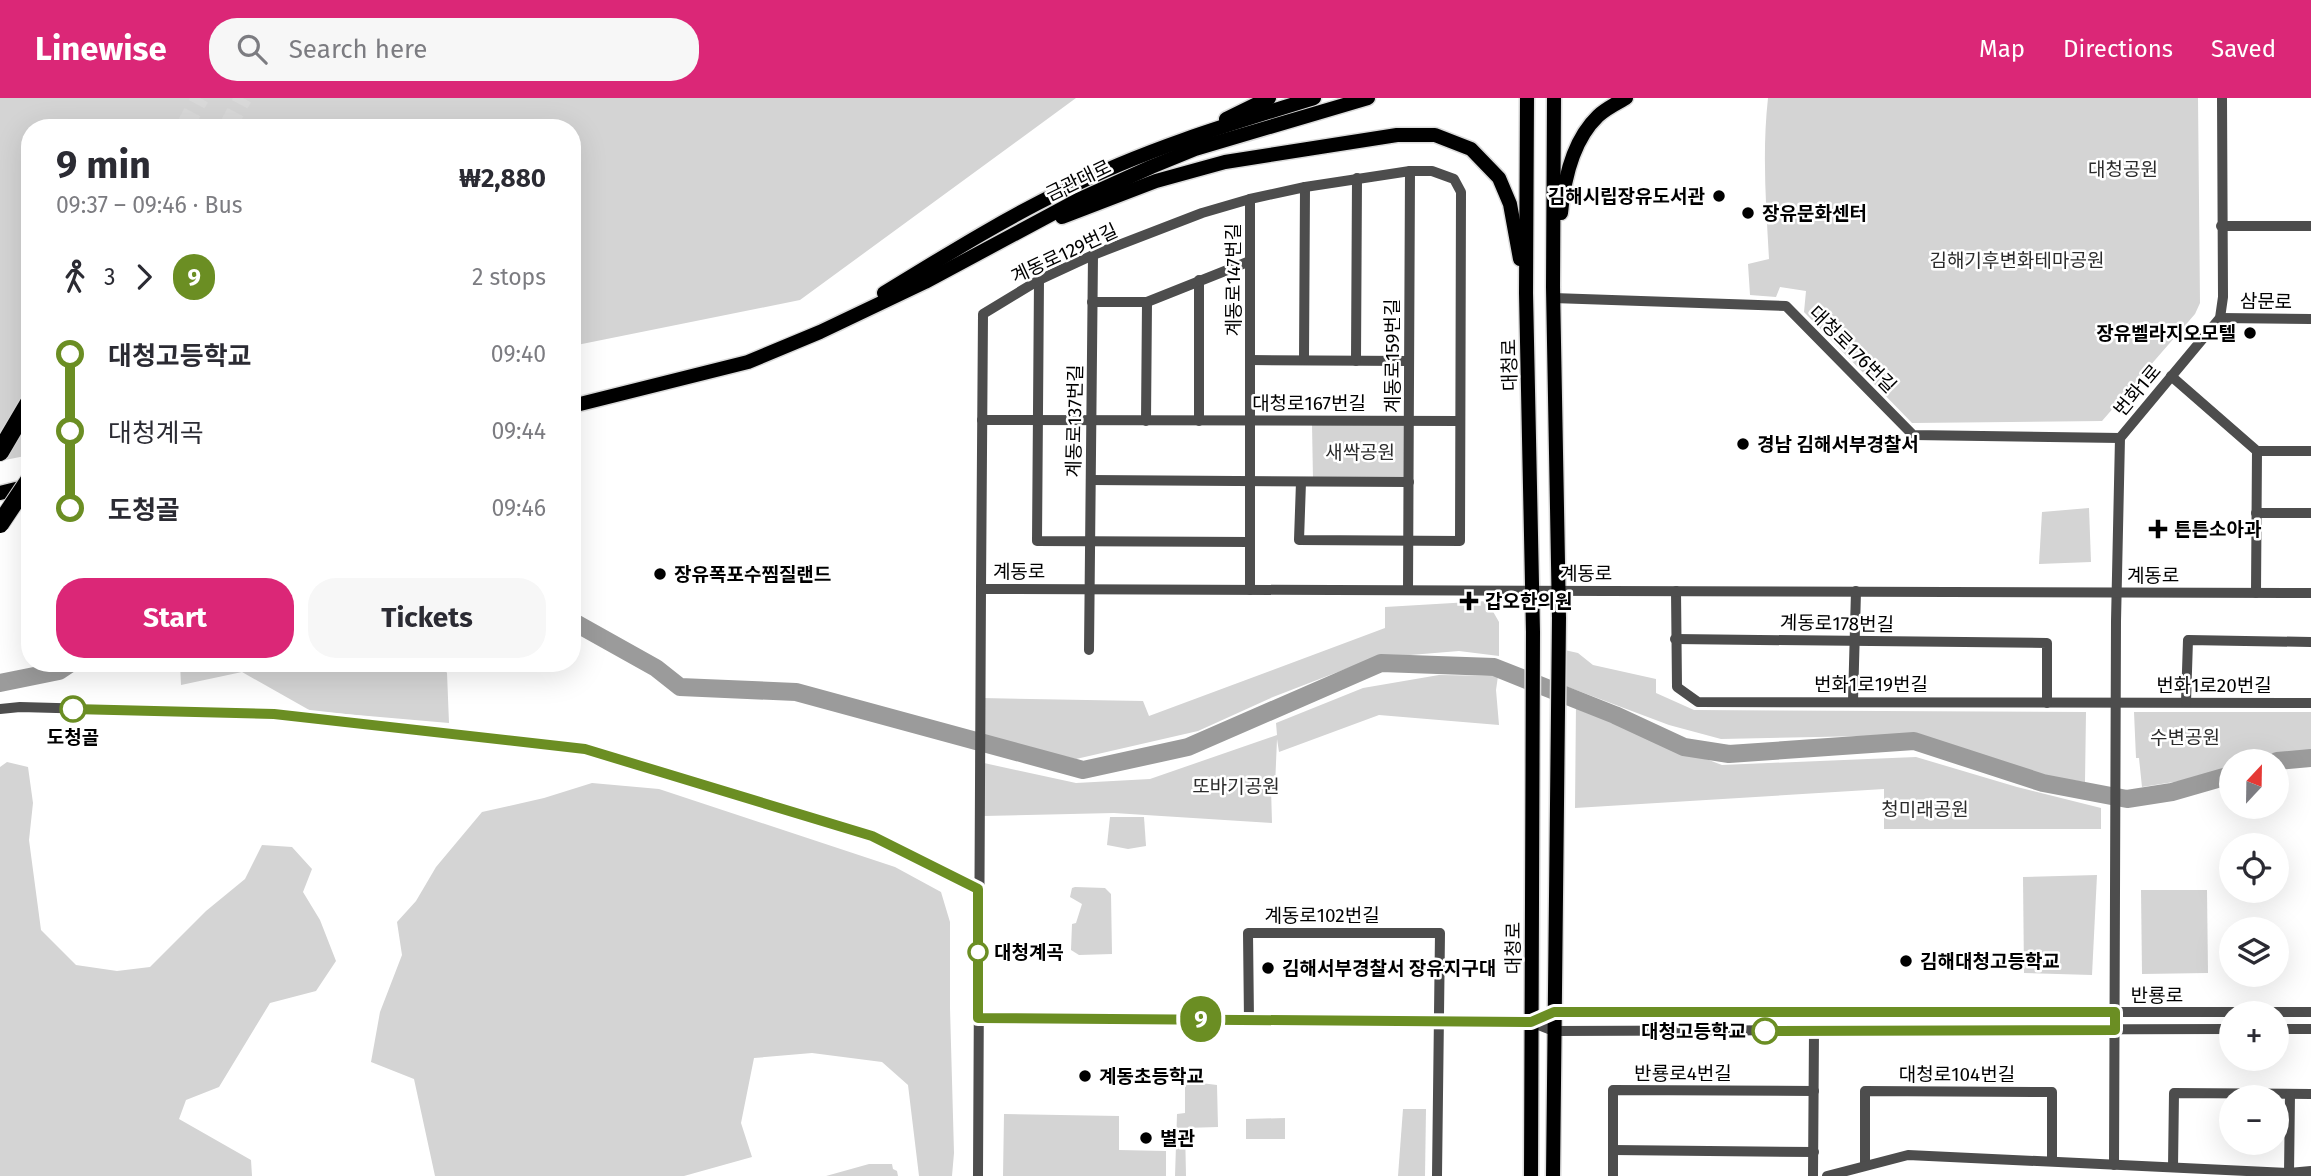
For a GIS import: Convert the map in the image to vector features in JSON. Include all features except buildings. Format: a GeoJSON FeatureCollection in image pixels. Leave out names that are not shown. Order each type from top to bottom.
{"type":"FeatureCollection","features":[{"type":"Feature","properties":{"kind":"highway"},"geometry":{"type":"LineString","coordinates":[[0,452],[21,416]]}},
{"type":"Feature","properties":{"kind":"highway"},"geometry":{"type":"LineString","coordinates":[[0,524],[21,492]]}},
{"type":"Feature","properties":{"kind":"main road"},"geometry":{"type":"LineString","coordinates":[[1191,138],[1269,98]]}},
{"type":"Feature","properties":{"kind":"main road","name":"금관대로"},"geometry":{"type":"LineString","coordinates":[[820,332],[996,225],[1066,189],[1191,138],[1314,98]]}},
{"type":"Feature","properties":{"kind":"main road","name":"금관대로"},"geometry":{"type":"LineString","coordinates":[[581,404],[748,362],[820,332],[925,282],[1079,200],[1195,149],[1368,98]]}},
{"type":"Feature","properties":{"kind":"main road","name":"대청로"},"geometry":{"type":"LineString","coordinates":[[1527,98],[1527,293],[1533,632],[1531,1176]]}},
{"type":"Feature","properties":{"kind":"main road"},"geometry":{"type":"LineString","coordinates":[[1553,1176],[1559,630],[1553,293],[1554,98]]}},
{"type":"Feature","properties":{"kind":"main road"},"geometry":{"type":"LineString","coordinates":[[1553,293],[1566,178],[1578,145],[1597,116],[1626,98]]}},
{"type":"Feature","properties":{"kind":"main road"},"geometry":{"type":"LineString","coordinates":[[999,242],[1156,181],[1226,162],[1397,135],[1435,135],[1471,149],[1499,178],[1510,204],[1527,293]]}},
{"type":"Feature","properties":{"kind":"main road"},"geometry":{"type":"LineString","coordinates":[[0,494],[21,488]]}},
{"type":"Feature","properties":{"kind":"main road"},"geometry":{"type":"LineString","coordinates":[[0,509],[21,503]]}},
{"type":"Feature","properties":{"kind":"street"},"geometry":{"type":"LineString","coordinates":[[2220,318],[2223,297],[2222,98]]}},
{"type":"Feature","properties":{"kind":"street","name":"계동로129번길"},"geometry":{"type":"LineString","coordinates":[[981,589],[983,314],[1039,280],[1093,255],[1202,213],[1250,199],[1357,178],[1410,171],[1432,172],[1454,179],[1461,192],[1460,421]]}},
{"type":"Feature","properties":{"kind":"street","name":"계동로159번길"},"geometry":{"type":"LineString","coordinates":[[1408,590],[1410,171]]}},
{"type":"Feature","properties":{"kind":"street"},"geometry":{"type":"LineString","coordinates":[[1356,360],[1357,178]]}},
{"type":"Feature","properties":{"kind":"street"},"geometry":{"type":"LineString","coordinates":[[1304,360],[1305,187]]}},
{"type":"Feature","properties":{"kind":"street","name":"계동로147번길"},"geometry":{"type":"LineString","coordinates":[[1250,199],[1250,590]]}},
{"type":"Feature","properties":{"kind":"street"},"geometry":{"type":"LineString","coordinates":[[2221,226],[2311,226]]}},
{"type":"Feature","properties":{"kind":"street","name":"계동로137번길"},"geometry":{"type":"LineString","coordinates":[[1090,541],[1093,255]]}},
{"type":"Feature","properties":{"kind":"street"},"geometry":{"type":"LineString","coordinates":[[1092,302],[1147,302],[1250,261]]}},
{"type":"Feature","properties":{"kind":"street"},"geometry":{"type":"LineString","coordinates":[[1039,280],[1039,421]]}},
{"type":"Feature","properties":{"kind":"street"},"geometry":{"type":"LineString","coordinates":[[1199,280],[1199,421]]}},
{"type":"Feature","properties":{"kind":"street","name":"대청로176번길"},"geometry":{"type":"LineString","coordinates":[[1553,293],[1786,306],[1913,435],[2119,438]]}},
{"type":"Feature","properties":{"kind":"street"},"geometry":{"type":"LineString","coordinates":[[1146,421],[1147,302]]}},
{"type":"Feature","properties":{"kind":"street","name":"삼문로"},"geometry":{"type":"LineString","coordinates":[[2220,318],[2311,319]]}},
{"type":"Feature","properties":{"kind":"street","name":"번화1로"},"geometry":{"type":"LineString","coordinates":[[2115,1012],[2119,438],[2220,318]]}},
{"type":"Feature","properties":{"kind":"street","name":"계동로147번길"},"geometry":{"type":"LineString","coordinates":[[1250,360],[1409,361]]}},
{"type":"Feature","properties":{"kind":"street"},"geometry":{"type":"LineString","coordinates":[[2171,376],[2257,451],[2311,451]]}},
{"type":"Feature","properties":{"kind":"street","name":"대청로167번길"},"geometry":{"type":"LineString","coordinates":[[982,421],[1460,421]]}},
{"type":"Feature","properties":{"kind":"street","name":"계동로137번길"},"geometry":{"type":"LineString","coordinates":[[1039,421],[1037,541],[1250,542]]}},
{"type":"Feature","properties":{"kind":"street"},"geometry":{"type":"LineString","coordinates":[[1301,482],[1299,540],[1460,541],[1460,421]]}},
{"type":"Feature","properties":{"kind":"street"},"geometry":{"type":"LineString","coordinates":[[2256,593],[2257,451]]}},
{"type":"Feature","properties":{"kind":"street"},"geometry":{"type":"LineString","coordinates":[[1091,480],[1409,482]]}},
{"type":"Feature","properties":{"kind":"street"},"geometry":{"type":"LineString","coordinates":[[2256,513],[2311,513]]}},
{"type":"Feature","properties":{"kind":"street"},"geometry":{"type":"LineString","coordinates":[[1089,650],[1090,541]]}},
{"type":"Feature","properties":{"kind":"street","name":"계동로"},"geometry":{"type":"LineString","coordinates":[[978,889],[981,589],[2311,593]]}},
{"type":"Feature","properties":{"kind":"street"},"geometry":{"type":"LineString","coordinates":[[1675,639],[1676,591]]}},
{"type":"Feature","properties":{"kind":"street"},"geometry":{"type":"LineString","coordinates":[[1853,701],[1856,592]]}},
{"type":"Feature","properties":{"kind":"street","name":"계동로178번길"},"geometry":{"type":"LineString","coordinates":[[1675,639],[2047,643],[2046,703]]}},
{"type":"Feature","properties":{"kind":"street","name":"번화1로19번길"},"geometry":{"type":"LineString","coordinates":[[1675,639],[1677,687],[1698,702],[2117,702]]}},
{"type":"Feature","properties":{"kind":"street"},"geometry":{"type":"LineString","coordinates":[[2186,702],[2188,640],[2311,642]]}},
{"type":"Feature","properties":{"kind":"street","name":"번화1로20번길"},"geometry":{"type":"LineString","coordinates":[[2117,702],[2311,703]]}},
{"type":"Feature","properties":{"kind":"street"},"geometry":{"type":"LineString","coordinates":[[0,709],[20,707],[274,714],[585,749],[872,836],[978,889],[978,1176]]}},
{"type":"Feature","properties":{"kind":"street","name":"계동로102번길"},"geometry":{"type":"LineString","coordinates":[[1249,1020],[1248,933],[1440,933],[1439,1021]]}},
{"type":"Feature","properties":{"kind":"street","name":"반룡로"},"geometry":{"type":"LineString","coordinates":[[1531,1022],[1554,1012],[2311,1012]]}},
{"type":"Feature","properties":{"kind":"street"},"geometry":{"type":"LineString","coordinates":[[2113,1165],[2115,1012]]}},
{"type":"Feature","properties":{"kind":"street"},"geometry":{"type":"LineString","coordinates":[[978,1018],[1531,1022]]}},
{"type":"Feature","properties":{"kind":"street"},"geometry":{"type":"LineString","coordinates":[[1437,1176],[1439,1021]]}},
{"type":"Feature","properties":{"kind":"street","name":"반룡로"},"geometry":{"type":"LineString","coordinates":[[1531,1022],[1554,1031],[2219,1029]]}},
{"type":"Feature","properties":{"kind":"street"},"geometry":{"type":"LineString","coordinates":[[2289,1029],[2311,1029]]}},
{"type":"Feature","properties":{"kind":"street"},"geometry":{"type":"LineString","coordinates":[[1813,1176],[1814,1031]]}},
{"type":"Feature","properties":{"kind":"street","name":"반룡로4번길"},"geometry":{"type":"LineString","coordinates":[[1613,1176],[1613,1090],[1814,1091]]}},
{"type":"Feature","properties":{"kind":"street","name":"대청로104번길"},"geometry":{"type":"LineString","coordinates":[[1865,1165],[1865,1091],[2052,1092],[2052,1161]]}},
{"type":"Feature","properties":{"kind":"street"},"geometry":{"type":"LineString","coordinates":[[2174,1167],[2174,1093],[2311,1094]]}},
{"type":"Feature","properties":{"kind":"street"},"geometry":{"type":"LineString","coordinates":[[2289,1172],[2290,1094]]}},
{"type":"Feature","properties":{"kind":"street"},"geometry":{"type":"LineString","coordinates":[[1613,1150],[1814,1152]]}},
{"type":"Feature","properties":{"kind":"street"},"geometry":{"type":"LineString","coordinates":[[1827,1176],[1908,1155],[2311,1171]]}},
{"type":"Feature","properties":{"kind":"green space"},"geometry":{"type":"Polygon","coordinates":[[[0,98],[1076,98],[800,300],[581,344],[581,119],[21,119],[21,457],[0,461],[0,98]]]}},
{"type":"Feature","properties":{"kind":"green space","name":"김해기후변화테마공원"},"geometry":{"type":"Polygon","coordinates":[[[1768,98],[2198,98],[2200,303],[2195,314],[2102,421],[1912,423],[1804,312],[1806,291],[1780,287],[1776,297],[1750,295],[1748,264],[1769,259],[1765,158],[1768,98]]]}},
{"type":"Feature","properties":{"kind":"green space","name":"새싹공원"},"geometry":{"type":"Polygon","coordinates":[[[1312,424],[1407,424],[1407,480],[1313,480],[1312,424]]]}},
{"type":"Feature","properties":{"kind":"green space"},"geometry":{"type":"Polygon","coordinates":[[[2089,508],[2091,562],[2039,564],[2042,512],[2089,508]]]}},
{"type":"Feature","properties":{"kind":"green space"},"geometry":{"type":"Polygon","coordinates":[[[1487,601],[1499,622],[1499,656],[1459,651],[1374,658],[1273,697],[1198,731],[1076,759],[985,737],[981,698],[1143,701],[1149,716],[1385,628],[1385,607],[1487,601]]]}},
{"type":"Feature","properties":{"kind":"green space"},"geometry":{"type":"Polygon","coordinates":[[[1560,649],[1578,653],[1593,665],[1656,679],[1656,693],[1694,710],[2086,712],[2085,782],[2042,776],[1918,735],[1721,739],[1669,725],[1560,684],[1560,649]]]}},
{"type":"Feature","properties":{"kind":"green space"},"geometry":{"type":"Polygon","coordinates":[[[180,672],[242,672],[181,685],[180,672]]]}},
{"type":"Feature","properties":{"kind":"green space"},"geometry":{"type":"Polygon","coordinates":[[[242,672],[447,673],[449,723],[311,711],[242,672]]]}},
{"type":"Feature","properties":{"kind":"green space","name":"또바기공원"},"geometry":{"type":"Polygon","coordinates":[[[1439,675],[1498,676],[1496,690],[1499,725],[1379,715],[1279,752],[1277,739],[1275,787],[1271,788],[1272,823],[1114,813],[983,816],[984,763],[1076,783],[1150,779],[1277,735],[1276,723],[1363,688],[1439,675]]]}},
{"type":"Feature","properties":{"kind":"green space","name":"청미래공원"},"geometry":{"type":"Polygon","coordinates":[[[1576,703],[1632,731],[1722,765],[1916,757],[2101,808],[2101,829],[1884,829],[1884,789],[1575,808],[1576,703]]]}},
{"type":"Feature","properties":{"kind":"green space","name":"수변공원"},"geometry":{"type":"Polygon","coordinates":[[[2134,712],[2311,712],[2311,751],[2289,756],[2289,749],[2219,749],[2219,773],[2142,787],[2139,758],[2136,758],[2134,712]]]}},
{"type":"Feature","properties":{"kind":"green space"},"geometry":{"type":"Polygon","coordinates":[[[7,762],[28,767],[33,803],[29,840],[41,930],[76,965],[117,971],[150,967],[206,911],[245,879],[262,845],[292,847],[312,869],[303,892],[320,920],[336,961],[316,991],[270,1003],[219,1087],[186,1100],[179,1119],[251,1160],[252,1176],[0,1176],[0,767],[7,762]]]}},
{"type":"Feature","properties":{"kind":"green space"},"geometry":{"type":"Polygon","coordinates":[[[592,783],[659,789],[895,867],[941,892],[950,922],[954,1153],[952,1176],[919,1176],[908,1085],[882,1062],[812,1053],[754,1058],[741,1123],[752,1157],[684,1176],[435,1176],[414,1079],[371,1062],[380,1012],[402,955],[397,922],[416,901],[436,867],[482,812],[544,798],[592,783]]]}},
{"type":"Feature","properties":{"kind":"green space"},"geometry":{"type":"Polygon","coordinates":[[[1110,817],[1144,817],[1146,846],[1128,849],[1107,845],[1110,817]]]}},
{"type":"Feature","properties":{"kind":"green space"},"geometry":{"type":"Polygon","coordinates":[[[2097,875],[2092,975],[2024,973],[2023,877],[2097,875]]]}},
{"type":"Feature","properties":{"kind":"green space"},"geometry":{"type":"Polygon","coordinates":[[[1072,888],[1105,888],[1111,894],[1112,954],[1079,955],[1071,950],[1072,924],[1076,923],[1082,904],[1070,897],[1072,888]]]}},
{"type":"Feature","properties":{"kind":"green space"},"geometry":{"type":"Polygon","coordinates":[[[2141,890],[2207,890],[2208,973],[2142,974],[2141,890]]]}},
{"type":"Feature","properties":{"kind":"green space"},"geometry":{"type":"Polygon","coordinates":[[[1185,1081],[1217,1085],[1218,1127],[1185,1128],[1186,1176],[1175,1176],[1177,1114],[1185,1113],[1185,1081]]]}},
{"type":"Feature","properties":{"kind":"green space"},"geometry":{"type":"Polygon","coordinates":[[[1403,1109],[1426,1109],[1425,1176],[1398,1176],[1403,1109]]]}},
{"type":"Feature","properties":{"kind":"green space"},"geometry":{"type":"Polygon","coordinates":[[[1004,1114],[1119,1116],[1119,1150],[1166,1151],[1166,1176],[1003,1176],[1004,1114]]]}},
{"type":"Feature","properties":{"kind":"green space"},"geometry":{"type":"Polygon","coordinates":[[[1285,1118],[1285,1139],[1246,1139],[1246,1119],[1285,1118]]]}},
{"type":"Feature","properties":{"kind":"green space"},"geometry":{"type":"Polygon","coordinates":[[[869,1164],[892,1164],[898,1176],[826,1176],[869,1164]]]}},
{"type":"Feature","properties":{"kind":"waterway"},"geometry":{"type":"LineString","coordinates":[[581,626],[656,668],[680,687],[796,692],[1083,770],[1188,747],[1381,663],[1494,667],[1615,715],[1684,747],[1729,754],[1914,741],[2043,783],[2127,799],[2172,792],[2219,778]]}},
{"type":"Feature","properties":{"kind":"waterway"},"geometry":{"type":"LineString","coordinates":[[0,683],[54,672]]}},
{"type":"Feature","properties":{"kind":"waterway"},"geometry":{"type":"LineString","coordinates":[[2289,760],[2311,758]]}},
{"type":"Feature","properties":{"kind":"tunnel"},"geometry":{"type":"LineString","coordinates":[[189,119],[200,98]]}},
{"type":"Feature","properties":{"kind":"tunnel"},"geometry":{"type":"LineString","coordinates":[[232,119],[243,98]]}},
{"type":"Feature","properties":{"kind":"bus line","name":"9"},"geometry":{"type":"LineString","coordinates":[[73,709],[274,714],[585,749],[872,836],[978,889],[978,1018],[1531,1022],[1554,1012],[2115,1012],[2115,1030],[1765,1031]]}},
{"type":"Feature","properties":{"kind":"place","name":"김해시립장유도서관"},"geometry":{"type":"Point","coordinates":[1719,196]}},
{"type":"Feature","properties":{"kind":"place","name":"장유문화센터"},"geometry":{"type":"Point","coordinates":[1748,213]}},
{"type":"Feature","properties":{"kind":"place","name":"장유벨라지오모텔"},"geometry":{"type":"Point","coordinates":[2250,333]}},
{"type":"Feature","properties":{"kind":"place","name":"경남 김해서부경찰서"},"geometry":{"type":"Point","coordinates":[1743,444]}},
{"type":"Feature","properties":{"kind":"place","name":"튼튼소아과"},"geometry":{"type":"Point","coordinates":[2158,529]}},
{"type":"Feature","properties":{"kind":"place","name":"장유폭포수찜질랜드"},"geometry":{"type":"Point","coordinates":[660,574]}},
{"type":"Feature","properties":{"kind":"place","name":"갑오한의원"},"geometry":{"type":"Point","coordinates":[1469,601]}},
{"type":"Feature","properties":{"kind":"place","name":"도청골"},"geometry":{"type":"Point","coordinates":[73,709]}},
{"type":"Feature","properties":{"kind":"place","name":"대청계곡"},"geometry":{"type":"Point","coordinates":[978,952]}},
{"type":"Feature","properties":{"kind":"place","name":"김해대청고등학교"},"geometry":{"type":"Point","coordinates":[1906,961]}},
{"type":"Feature","properties":{"kind":"place","name":"김해서부경찰서 장유지구대"},"geometry":{"type":"Point","coordinates":[1268,968]}},
{"type":"Feature","properties":{"kind":"place","name":"대청고등학교"},"geometry":{"type":"Point","coordinates":[1765,1031]}},
{"type":"Feature","properties":{"kind":"place","name":"계동초등학교"},"geometry":{"type":"Point","coordinates":[1085,1076]}},
{"type":"Feature","properties":{"kind":"place","name":"별관"},"geometry":{"type":"Point","coordinates":[1146,1138]}},
{"type":"Feature","properties":{"kind":"park label","name":"대청공원"},"geometry":{"type":"Point","coordinates":[2123,169]}}]}
